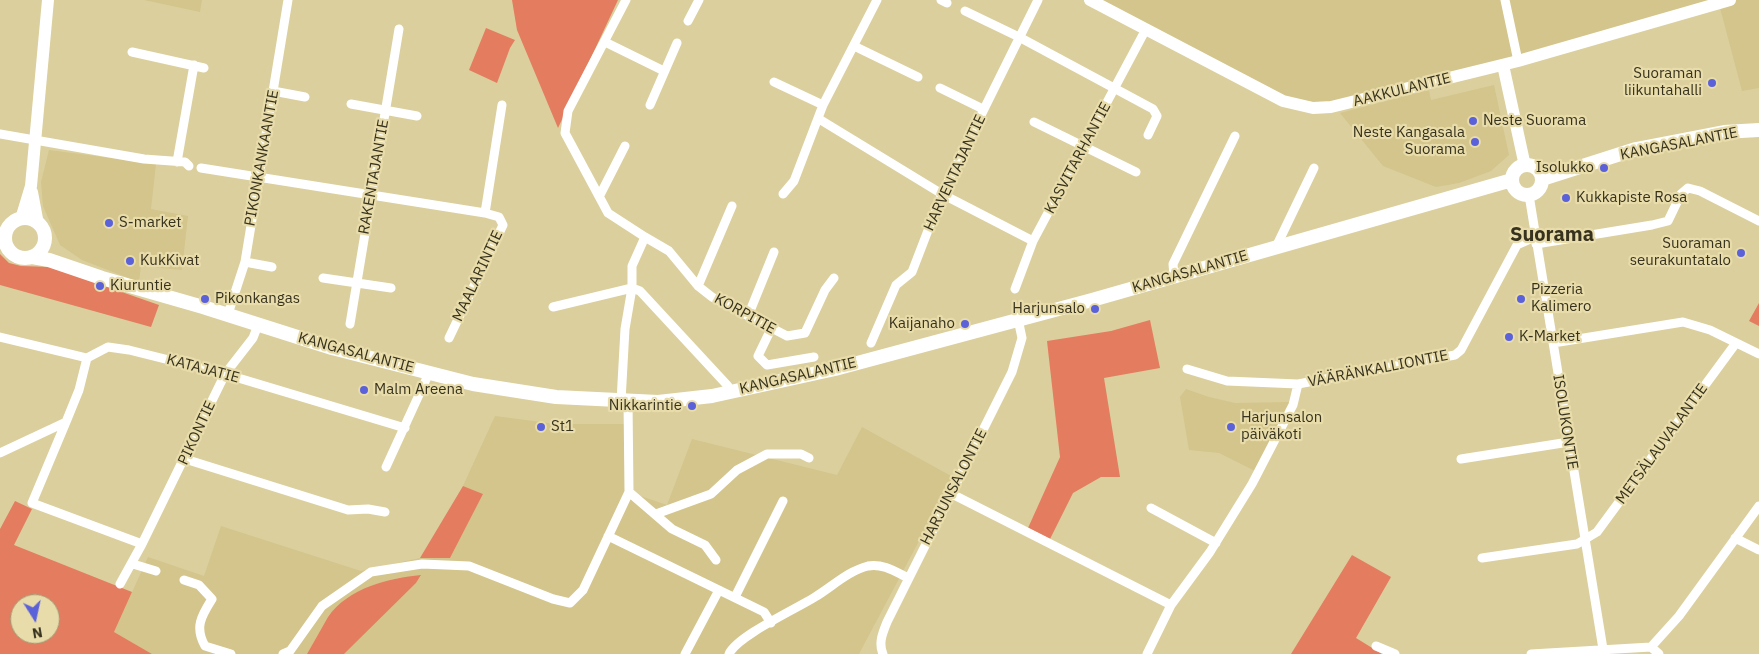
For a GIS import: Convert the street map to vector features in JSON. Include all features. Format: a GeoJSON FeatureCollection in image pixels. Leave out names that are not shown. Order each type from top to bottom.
{"type":"FeatureCollection","features":[{"type":"Feature","properties":{"kind":"main road","name":"KANGASALANTIE"},"geometry":{"type":"LineString","coordinates":[[1542,179],[1636,149],[1724,132],[1759,130]]}},
{"type":"Feature","properties":{"kind":"main road"},"geometry":{"type":"LineString","coordinates":[[1525,166],[1535,168],[1542,179],[1537,192],[1528,195],[1515,190],[1512,180],[1516,170],[1525,166]]}},
{"type":"Feature","properties":{"kind":"main road","name":"KANGASALANTIE"},"geometry":{"type":"LineString","coordinates":[[32,257],[228,314],[332,348],[429,374],[530,395],[625,401],[684,400],[743,390],[835,369],[1100,298],[1512,180]]}},
{"type":"Feature","properties":{"kind":"main road"},"geometry":{"type":"LineString","coordinates":[[22,219],[29,219],[38,224],[44,232],[44,243],[39,252],[32,257],[16,256],[3,243],[4,230],[12,224],[22,219]]}},
{"type":"Feature","properties":{"kind":"main road","name":"KANGASALANTIE"},"geometry":{"type":"LineString","coordinates":[[44,243],[53,252],[78,269]]}},
{"type":"Feature","properties":{"kind":"street"},"geometry":{"type":"LineString","coordinates":[[22,219],[31,186],[48,0]]}},
{"type":"Feature","properties":{"kind":"street","name":"PIKONKANKAANTIE"},"geometry":{"type":"LineString","coordinates":[[228,314],[245,262],[288,0]]}},
{"type":"Feature","properties":{"kind":"street"},"geometry":{"type":"LineString","coordinates":[[626,0],[606,42],[664,71]]}},
{"type":"Feature","properties":{"kind":"street"},"geometry":{"type":"LineString","coordinates":[[688,21],[699,0]]}},
{"type":"Feature","properties":{"kind":"street"},"geometry":{"type":"LineString","coordinates":[[783,194],[794,182],[823,105],[877,0]]}},
{"type":"Feature","properties":{"kind":"street","name":"HARVENTAJANTIE"},"geometry":{"type":"LineString","coordinates":[[871,343],[896,285],[912,272],[942,194],[1038,0]]}},
{"type":"Feature","properties":{"kind":"street","name":"AAKKULANTIE"},"geometry":{"type":"LineString","coordinates":[[1090,0],[1283,101],[1313,108],[1331,107],[1518,62],[1730,0]]}},
{"type":"Feature","properties":{"kind":"street"},"geometry":{"type":"LineString","coordinates":[[1505,0],[1518,62]]}},
{"type":"Feature","properties":{"kind":"street"},"geometry":{"type":"LineString","coordinates":[[965,11],[1019,37],[1153,108],[1156,116],[1148,135]]}},
{"type":"Feature","properties":{"kind":"street","name":"RAKENTAJANTIE"},"geometry":{"type":"LineString","coordinates":[[350,324],[399,29]]}},
{"type":"Feature","properties":{"kind":"street","name":"KASVITARHANTIE"},"geometry":{"type":"LineString","coordinates":[[1015,289],[1033,241],[1146,29]]}},
{"type":"Feature","properties":{"kind":"street","name":"KORPITIE"},"geometry":{"type":"LineString","coordinates":[[606,42],[568,112],[565,133],[600,194],[608,213],[669,251],[698,286],[771,329],[787,336],[805,333],[825,290],[834,278]]}},
{"type":"Feature","properties":{"kind":"street"},"geometry":{"type":"LineString","coordinates":[[650,105],[677,43]]}},
{"type":"Feature","properties":{"kind":"street"},"geometry":{"type":"LineString","coordinates":[[854,46],[918,77]]}},
{"type":"Feature","properties":{"kind":"street"},"geometry":{"type":"LineString","coordinates":[[132,52],[204,68]]}},
{"type":"Feature","properties":{"kind":"street"},"geometry":{"type":"LineString","coordinates":[[176,162],[194,65]]}},
{"type":"Feature","properties":{"kind":"street"},"geometry":{"type":"LineString","coordinates":[[1503,65],[1525,166]]}},
{"type":"Feature","properties":{"kind":"street"},"geometry":{"type":"LineString","coordinates":[[774,82],[823,105]]}},
{"type":"Feature","properties":{"kind":"street"},"geometry":{"type":"LineString","coordinates":[[940,88],[983,109]]}},
{"type":"Feature","properties":{"kind":"street"},"geometry":{"type":"LineString","coordinates":[[273,91],[304,97]]}},
{"type":"Feature","properties":{"kind":"street"},"geometry":{"type":"LineString","coordinates":[[351,104],[417,116]]}},
{"type":"Feature","properties":{"kind":"street","name":"MAALARINTIE"},"geometry":{"type":"LineString","coordinates":[[449,338],[503,225],[499,217],[485,213],[502,105]]}},
{"type":"Feature","properties":{"kind":"street"},"geometry":{"type":"LineString","coordinates":[[819,119],[942,194],[1033,241]]}},
{"type":"Feature","properties":{"kind":"street"},"geometry":{"type":"LineString","coordinates":[[1034,122],[1136,172]]}},
{"type":"Feature","properties":{"kind":"street"},"geometry":{"type":"LineString","coordinates":[[0,134],[144,159],[185,162],[190,166]]}},
{"type":"Feature","properties":{"kind":"street"},"geometry":{"type":"LineString","coordinates":[[1174,276],[1173,264],[1236,136]]}},
{"type":"Feature","properties":{"kind":"street"},"geometry":{"type":"LineString","coordinates":[[600,194],[625,146]]}},
{"type":"Feature","properties":{"kind":"street"},"geometry":{"type":"LineString","coordinates":[[201,168],[485,213]]}},
{"type":"Feature","properties":{"kind":"street"},"geometry":{"type":"LineString","coordinates":[[1276,247],[1314,168]]}},
{"type":"Feature","properties":{"kind":"street"},"geometry":{"type":"LineString","coordinates":[[31,186],[38,224]]}},
{"type":"Feature","properties":{"kind":"street"},"geometry":{"type":"LineString","coordinates":[[1535,241],[1652,225],[1668,221],[1681,194],[1688,188],[1700,191],[1759,221]]}},
{"type":"Feature","properties":{"kind":"street","name":"ISOLUKONTIE"},"geometry":{"type":"LineString","coordinates":[[1528,195],[1603,649]]}},
{"type":"Feature","properties":{"kind":"street"},"geometry":{"type":"LineString","coordinates":[[698,286],[732,206]]}},
{"type":"Feature","properties":{"kind":"street"},"geometry":{"type":"LineString","coordinates":[[283,654],[290,651],[322,606],[371,572],[422,564],[469,566],[553,599],[570,603],[583,590],[629,492],[625,401],[625,329],[632,288],[632,266],[645,237]]}},
{"type":"Feature","properties":{"kind":"street","name":"VÄÄRÄNKALLIONTIE"},"geometry":{"type":"LineString","coordinates":[[1147,654],[1171,605],[1216,544],[1252,484],[1293,405],[1298,384],[1455,356],[1461,350],[1517,245],[1535,241]]}},
{"type":"Feature","properties":{"kind":"street"},"geometry":{"type":"LineString","coordinates":[[748,316],[774,252]]}},
{"type":"Feature","properties":{"kind":"street"},"geometry":{"type":"LineString","coordinates":[[245,262],[272,267]]}},
{"type":"Feature","properties":{"kind":"street"},"geometry":{"type":"LineString","coordinates":[[324,278],[391,288]]}},
{"type":"Feature","properties":{"kind":"street"},"geometry":{"type":"LineString","coordinates":[[553,307],[632,288],[644,294],[728,386]]}},
{"type":"Feature","properties":{"kind":"street","name":"HARJUNSALONTIE"},"geometry":{"type":"LineString","coordinates":[[882,651],[882,633],[1012,372],[1022,338],[1018,319]]}},
{"type":"Feature","properties":{"kind":"street"},"geometry":{"type":"LineString","coordinates":[[1553,343],[1683,322],[1704,327],[1759,354]]}},
{"type":"Feature","properties":{"kind":"street","name":"PIKONTIE"},"geometry":{"type":"LineString","coordinates":[[120,584],[133,564],[185,460],[225,374],[253,338],[258,325]]}},
{"type":"Feature","properties":{"kind":"street"},"geometry":{"type":"LineString","coordinates":[[771,329],[758,356],[767,365],[814,357]]}},
{"type":"Feature","properties":{"kind":"street"},"geometry":{"type":"LineString","coordinates":[[0,337],[87,358],[79,390],[32,503],[142,544]]}},
{"type":"Feature","properties":{"kind":"street","name":"METSÄLAUVALANTIE"},"geometry":{"type":"LineString","coordinates":[[1584,541],[1597,532],[1736,343]]}},
{"type":"Feature","properties":{"kind":"street","name":"KATAJATIE"},"geometry":{"type":"LineString","coordinates":[[87,358],[108,347],[122,349],[225,374],[405,428]]}},
{"type":"Feature","properties":{"kind":"street"},"geometry":{"type":"LineString","coordinates":[[1187,369],[1227,380],[1298,384]]}},
{"type":"Feature","properties":{"kind":"street"},"geometry":{"type":"LineString","coordinates":[[386,467],[429,374]]}},
{"type":"Feature","properties":{"kind":"street"},"geometry":{"type":"LineString","coordinates":[[0,454],[66,422]]}},
{"type":"Feature","properties":{"kind":"street"},"geometry":{"type":"LineString","coordinates":[[1461,459],[1569,442]]}},
{"type":"Feature","properties":{"kind":"street"},"geometry":{"type":"LineString","coordinates":[[656,514],[711,494],[737,470],[767,454],[802,454],[809,458]]}},
{"type":"Feature","properties":{"kind":"street"},"geometry":{"type":"LineString","coordinates":[[185,460],[348,510],[368,509],[385,512]]}},
{"type":"Feature","properties":{"kind":"street"},"geometry":{"type":"LineString","coordinates":[[629,492],[672,529],[705,545],[716,560]]}},
{"type":"Feature","properties":{"kind":"street"},"geometry":{"type":"LineString","coordinates":[[952,494],[1171,605]]}},
{"type":"Feature","properties":{"kind":"street"},"geometry":{"type":"LineString","coordinates":[[734,597],[783,501]]}},
{"type":"Feature","properties":{"kind":"street"},"geometry":{"type":"LineString","coordinates":[[1651,647],[1679,616],[1759,506]]}},
{"type":"Feature","properties":{"kind":"street"},"geometry":{"type":"LineString","coordinates":[[1151,508],[1216,544]]}},
{"type":"Feature","properties":{"kind":"street"},"geometry":{"type":"LineString","coordinates":[[608,536],[764,612],[771,622]]}},
{"type":"Feature","properties":{"kind":"street"},"geometry":{"type":"LineString","coordinates":[[1736,538],[1759,550]]}},
{"type":"Feature","properties":{"kind":"street"},"geometry":{"type":"LineString","coordinates":[[1482,558],[1577,544],[1584,541]]}},
{"type":"Feature","properties":{"kind":"street"},"geometry":{"type":"LineString","coordinates":[[133,564],[156,571]]}},
{"type":"Feature","properties":{"kind":"street"},"geometry":{"type":"LineString","coordinates":[[729,654],[750,635],[815,597],[851,572],[870,565],[884,566],[908,578]]}},
{"type":"Feature","properties":{"kind":"street"},"geometry":{"type":"LineString","coordinates":[[184,580],[199,585],[212,599],[199,619],[201,639],[205,646],[231,654]]}},
{"type":"Feature","properties":{"kind":"street"},"geometry":{"type":"LineString","coordinates":[[685,654],[719,590]]}},
{"type":"Feature","properties":{"kind":"street"},"geometry":{"type":"LineString","coordinates":[[1376,646],[1395,654]]}},
{"type":"Feature","properties":{"kind":"street"},"geometry":{"type":"LineString","coordinates":[[1531,654],[1651,647],[1659,654]]}},
{"type":"Feature","properties":{"kind":"street"},"geometry":{"type":"LineString","coordinates":[[882,651],[891,654]]}},
{"type":"Feature","properties":{"kind":"shaded area"},"geometry":{"type":"Polygon","coordinates":[[[144,0],[202,0],[200,12],[144,0]]]}},
{"type":"Feature","properties":{"kind":"shaded area"},"geometry":{"type":"Polygon","coordinates":[[[512,0],[618,0],[558,128],[517,30],[512,0]]]}},
{"type":"Feature","properties":{"kind":"shaded area"},"geometry":{"type":"Polygon","coordinates":[[[1090,0],[1759,0],[1759,88],[1742,91],[1719,4],[1331,107],[1291,104],[1090,0]]]}},
{"type":"Feature","properties":{"kind":"shaded area"},"geometry":{"type":"Polygon","coordinates":[[[486,28],[515,40],[510,48],[497,83],[469,70],[486,28]]]}},
{"type":"Feature","properties":{"kind":"shaded area"},"geometry":{"type":"Polygon","coordinates":[[[1494,85],[1509,155],[1491,171],[1459,183],[1436,187],[1383,166],[1340,113],[1429,90],[1431,100],[1494,85]]]}},
{"type":"Feature","properties":{"kind":"shaded area"},"geometry":{"type":"Polygon","coordinates":[[[49,150],[156,164],[151,209],[188,216],[182,270],[141,266],[139,282],[82,260],[60,245],[43,206],[41,182],[49,150]]]}},
{"type":"Feature","properties":{"kind":"shaded area"},"geometry":{"type":"Polygon","coordinates":[[[0,254],[9,263],[21,266],[50,267],[159,305],[151,327],[0,285],[0,254]]]}},
{"type":"Feature","properties":{"kind":"shaded area"},"geometry":{"type":"Polygon","coordinates":[[[1759,303],[1759,326],[1749,321],[1759,303]]]}},
{"type":"Feature","properties":{"kind":"shaded area"},"geometry":{"type":"Polygon","coordinates":[[[1150,320],[1160,368],[1104,378],[1120,477],[1101,477],[1073,493],[1050,539],[1028,528],[1060,457],[1047,341],[1111,331],[1150,320]]]}},
{"type":"Feature","properties":{"kind":"shaded area","name":"Harjunsalon päiväkoti"},"geometry":{"type":"Polygon","coordinates":[[[1186,389],[1235,403],[1289,402],[1255,471],[1219,453],[1189,450],[1180,397],[1186,389]]]}},
{"type":"Feature","properties":{"kind":"shaded area"},"geometry":{"type":"Polygon","coordinates":[[[495,416],[556,424],[632,424],[629,492],[667,505],[692,439],[837,475],[862,427],[953,477],[859,654],[344,654],[421,576],[397,578],[374,585],[348,598],[329,615],[307,654],[152,654],[114,632],[148,557],[204,576],[221,526],[361,571],[420,558],[450,558],[483,494],[463,486],[495,416]]]}},
{"type":"Feature","properties":{"kind":"shaded area"},"geometry":{"type":"Polygon","coordinates":[[[463,486],[483,494],[450,558],[420,558],[463,486]]]}},
{"type":"Feature","properties":{"kind":"shaded area"},"geometry":{"type":"Polygon","coordinates":[[[15,501],[32,509],[14,545],[132,592],[114,632],[152,654],[0,654],[0,529],[15,501]]]}},
{"type":"Feature","properties":{"kind":"shaded area"},"geometry":{"type":"Polygon","coordinates":[[[1352,555],[1391,577],[1356,638],[1382,654],[1291,654],[1352,555]]]}},
{"type":"Feature","properties":{"kind":"shaded area"},"geometry":{"type":"Polygon","coordinates":[[[421,575],[416,583],[344,654],[307,654],[328,617],[346,599],[370,586],[421,575]]]}},
{"type":"Feature","properties":{"kind":"place","name":"Suoraman liikuntahalli"},"geometry":{"type":"Point","coordinates":[1712,83]}},
{"type":"Feature","properties":{"kind":"place","name":"Neste Suorama"},"geometry":{"type":"Point","coordinates":[1473,121]}},
{"type":"Feature","properties":{"kind":"place","name":"Neste Kangasala Suorama"},"geometry":{"type":"Point","coordinates":[1475,142]}},
{"type":"Feature","properties":{"kind":"place","name":"Isolukko"},"geometry":{"type":"Point","coordinates":[1604,168]}},
{"type":"Feature","properties":{"kind":"place","name":"Kukkapiste Rosa"},"geometry":{"type":"Point","coordinates":[1566,198]}},
{"type":"Feature","properties":{"kind":"place","name":"S-market"},"geometry":{"type":"Point","coordinates":[109,223]}},
{"type":"Feature","properties":{"kind":"place","name":"Suoraman seurakuntatalo"},"geometry":{"type":"Point","coordinates":[1741,253]}},
{"type":"Feature","properties":{"kind":"place","name":"KukKivat"},"geometry":{"type":"Point","coordinates":[130,261]}},
{"type":"Feature","properties":{"kind":"place","name":"Kiuruntie"},"geometry":{"type":"Point","coordinates":[100,286]}},
{"type":"Feature","properties":{"kind":"place","name":"Pikonkangas"},"geometry":{"type":"Point","coordinates":[205,299]}},
{"type":"Feature","properties":{"kind":"place","name":"Pizzeria Kalimero"},"geometry":{"type":"Point","coordinates":[1521,299]}},
{"type":"Feature","properties":{"kind":"place","name":"Harjunsalo"},"geometry":{"type":"Point","coordinates":[1095,309]}},
{"type":"Feature","properties":{"kind":"place","name":"Kaijanaho"},"geometry":{"type":"Point","coordinates":[965,324]}},
{"type":"Feature","properties":{"kind":"place","name":"K-Market"},"geometry":{"type":"Point","coordinates":[1509,337]}},
{"type":"Feature","properties":{"kind":"place","name":"Malm Areena"},"geometry":{"type":"Point","coordinates":[364,390]}},
{"type":"Feature","properties":{"kind":"place","name":"Nikkarintie"},"geometry":{"type":"Point","coordinates":[692,406]}},
{"type":"Feature","properties":{"kind":"place","name":"St1"},"geometry":{"type":"Point","coordinates":[541,427]}},
{"type":"Feature","properties":{"kind":"place","name":"Harjunsalon päiväkoti"},"geometry":{"type":"Point","coordinates":[1231,427]}},
{"type":"Feature","properties":{"kind":"district","name":"Suorama"},"geometry":{"type":"Point","coordinates":[1552,235]}}]}
